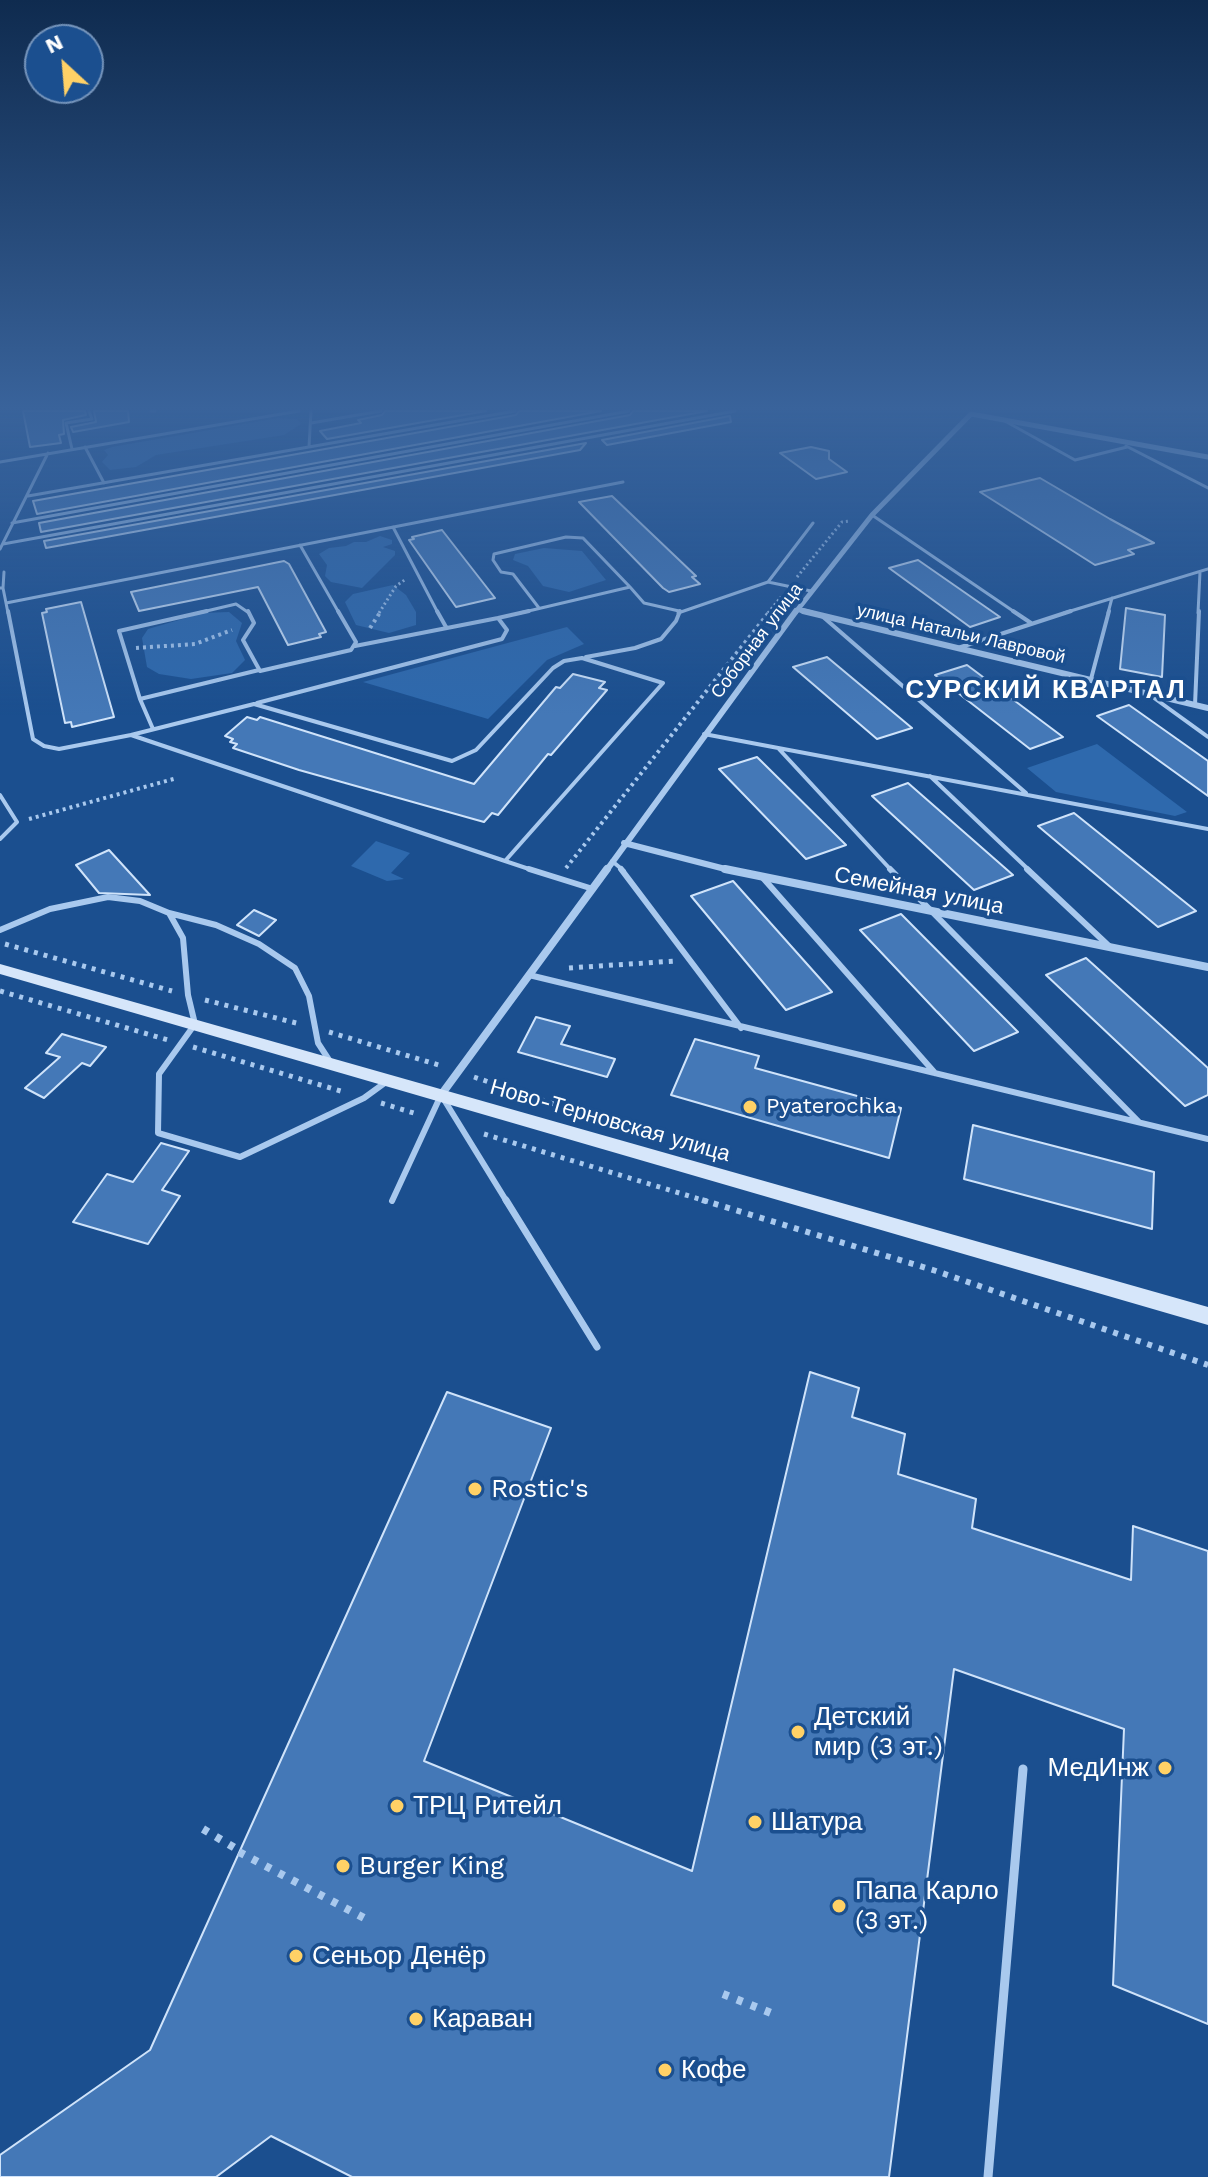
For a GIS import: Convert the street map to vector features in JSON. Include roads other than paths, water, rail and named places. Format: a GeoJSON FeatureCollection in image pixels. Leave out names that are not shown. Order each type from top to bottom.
{"type":"FeatureCollection","features":[{"type":"Feature","properties":{"kind":"main road","name":"Ново-Терновская улица"},"geometry":{"type":"LineString","coordinates":[[0,969],[1208,1316]]}},
{"type":"Feature","properties":{"kind":"street","name":"Соборная улица"},"geometry":{"type":"LineString","coordinates":[[441,1095],[704,734],[800,610],[811,591],[875,513]]}},
{"type":"Feature","properties":{"kind":"street","name":"улица Натальи Лавровой"},"geometry":{"type":"LineString","coordinates":[[800,610],[1208,708]]}},
{"type":"Feature","properties":{"kind":"street","name":"Семейная улица"},"geometry":{"type":"LineString","coordinates":[[624,843],[763,878],[1208,967]]}},
{"type":"Feature","properties":{"kind":"lane"},"geometry":{"type":"LineString","coordinates":[[1,547],[18,513]]}},
{"type":"Feature","properties":{"kind":"lane"},"geometry":{"type":"LineString","coordinates":[[12,523],[69,513]]}},
{"type":"Feature","properties":{"kind":"lane"},"geometry":{"type":"LineString","coordinates":[[1,547],[187,513]]}},
{"type":"Feature","properties":{"kind":"lane"},"geometry":{"type":"LineString","coordinates":[[6,603],[467,513]]}},
{"type":"Feature","properties":{"kind":"lane"},"geometry":{"type":"LineString","coordinates":[[871,517],[1031,623]]}},
{"type":"Feature","properties":{"kind":"lane"},"geometry":{"type":"LineString","coordinates":[[768,582],[813,523]]}},
{"type":"Feature","properties":{"kind":"lane"},"geometry":{"type":"LineString","coordinates":[[393,527],[446,627]]}},
{"type":"Feature","properties":{"kind":"lane"},"geometry":{"type":"LineString","coordinates":[[539,608],[513,574],[501,572],[493,560],[494,554],[566,537],[583,538],[644,603],[679,611],[768,582],[811,591]]}},
{"type":"Feature","properties":{"kind":"lane"},"geometry":{"type":"LineString","coordinates":[[300,545],[354,639],[355,646]]}},
{"type":"Feature","properties":{"kind":"lane"},"geometry":{"type":"LineString","coordinates":[[958,648],[1208,569]]}},
{"type":"Feature","properties":{"kind":"lane"},"geometry":{"type":"LineString","coordinates":[[4,572],[1,588],[33,739],[44,746],[59,749],[131,735],[502,639],[507,630],[498,618]]}},
{"type":"Feature","properties":{"kind":"lane"},"geometry":{"type":"LineString","coordinates":[[1195,705],[1200,572]]}},
{"type":"Feature","properties":{"kind":"lane"},"geometry":{"type":"LineString","coordinates":[[140,699],[259,670],[264,672],[345,652],[355,646],[498,618],[630,587]]}},
{"type":"Feature","properties":{"kind":"lane"},"geometry":{"type":"LineString","coordinates":[[1091,679],[1112,598]]}},
{"type":"Feature","properties":{"kind":"lane"},"geometry":{"type":"LineString","coordinates":[[153,729],[123,649],[119,635],[123,629],[242,605],[254,623],[243,640],[259,670]]}},
{"type":"Feature","properties":{"kind":"lane"},"geometry":{"type":"LineString","coordinates":[[254,704],[452,761],[476,750],[553,668],[564,661],[635,648],[661,639],[676,621],[679,611]]}},
{"type":"Feature","properties":{"kind":"lane"},"geometry":{"type":"LineString","coordinates":[[822,616],[1029,795]]}},
{"type":"Feature","properties":{"kind":"lane"},"geometry":{"type":"LineString","coordinates":[[505,861],[663,683],[582,658]]}},
{"type":"Feature","properties":{"kind":"lane"},"geometry":{"type":"LineString","coordinates":[[1147,693],[1208,737]]}},
{"type":"Feature","properties":{"kind":"lane"},"geometry":{"type":"LineString","coordinates":[[704,734],[1208,829]]}},
{"type":"Feature","properties":{"kind":"lane"},"geometry":{"type":"LineString","coordinates":[[131,735],[593,889]]}},
{"type":"Feature","properties":{"kind":"lane"},"geometry":{"type":"LineString","coordinates":[[778,748],[930,912],[1141,1123]]}},
{"type":"Feature","properties":{"kind":"lane"},"geometry":{"type":"LineString","coordinates":[[930,776],[1111,948]]}},
{"type":"Feature","properties":{"kind":"lane"},"geometry":{"type":"LineString","coordinates":[[0,795],[17,822],[0,839]]}},
{"type":"Feature","properties":{"kind":"lane"},"geometry":{"type":"LineString","coordinates":[[612,861],[628,874],[741,1028]]}},
{"type":"Feature","properties":{"kind":"lane"},"geometry":{"type":"LineString","coordinates":[[763,878],[935,1074]]}},
{"type":"Feature","properties":{"kind":"lane"},"geometry":{"type":"LineString","coordinates":[[0,930],[50,909],[108,897],[140,901],[169,913],[216,925],[259,944],[295,968],[309,996],[318,1043],[331,1063]]}},
{"type":"Feature","properties":{"kind":"lane"},"geometry":{"type":"LineString","coordinates":[[169,913],[183,938],[188,995],[195,1024],[159,1074],[158,1133],[240,1157],[364,1098],[389,1080]]}},
{"type":"Feature","properties":{"kind":"lane"},"geometry":{"type":"LineString","coordinates":[[529,975],[1208,1139]]}},
{"type":"Feature","properties":{"kind":"lane"},"geometry":{"type":"LineString","coordinates":[[392,1201],[441,1095]]}},
{"type":"Feature","properties":{"kind":"lane"},"geometry":{"type":"LineString","coordinates":[[441,1095],[597,1347]]}},
{"type":"Feature","properties":{"kind":"lane"},"geometry":{"type":"LineString","coordinates":[[988,2177],[1023,1769]]}},
{"type":"Feature","properties":{"kind":"place","name":"Pyaterochka"},"geometry":{"type":"Point","coordinates":[750,1107]}},
{"type":"Feature","properties":{"kind":"place","name":"Rostic's"},"geometry":{"type":"Point","coordinates":[475,1489]}},
{"type":"Feature","properties":{"kind":"place","name":"Детский мир (3 эт.)"},"geometry":{"type":"Point","coordinates":[798,1732]}},
{"type":"Feature","properties":{"kind":"place","name":"МедИнж"},"geometry":{"type":"Point","coordinates":[1165,1768]}},
{"type":"Feature","properties":{"kind":"place","name":"ТРЦ Ритейл"},"geometry":{"type":"Point","coordinates":[397,1806]}},
{"type":"Feature","properties":{"kind":"place","name":"Шатура"},"geometry":{"type":"Point","coordinates":[755,1822]}},
{"type":"Feature","properties":{"kind":"place","name":"Burger King"},"geometry":{"type":"Point","coordinates":[343,1866]}},
{"type":"Feature","properties":{"kind":"place","name":"Папа Карло (3 эт.)"},"geometry":{"type":"Point","coordinates":[839,1906]}},
{"type":"Feature","properties":{"kind":"place","name":"Сеньор Денёр"},"geometry":{"type":"Point","coordinates":[296,1956]}},
{"type":"Feature","properties":{"kind":"place","name":"Караван"},"geometry":{"type":"Point","coordinates":[416,2019]}},
{"type":"Feature","properties":{"kind":"place","name":"Кофе"},"geometry":{"type":"Point","coordinates":[665,2070]}},
{"type":"Feature","properties":{"kind":"district","name":"СУРСКИЙ КВАРТАЛ"},"geometry":{"type":"Point","coordinates":[1046,690]}}]}
